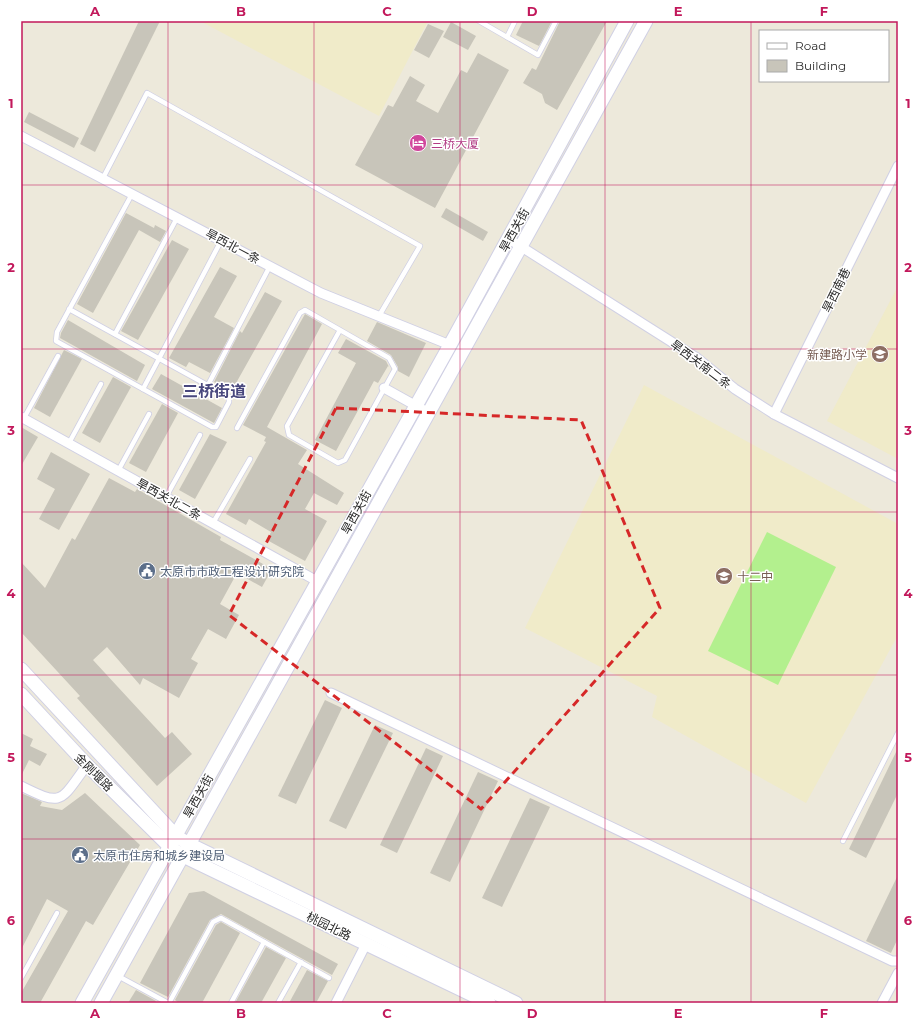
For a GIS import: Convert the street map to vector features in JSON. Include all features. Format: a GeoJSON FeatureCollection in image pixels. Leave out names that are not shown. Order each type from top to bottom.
{"type":"FeatureCollection","features":[{"type":"Feature","properties":{"kind":"main road","name":"旱西关街"},"geometry":{"type":"LineString","coordinates":[[82,1003],[509,239],[627,21]]}},
{"type":"Feature","properties":{"kind":"main road","name":"旱西关街"},"geometry":{"type":"LineString","coordinates":[[101,1003],[646,21]]}},
{"type":"Feature","properties":{"kind":"main road"},"geometry":{"type":"LineString","coordinates":[[21,669],[173,841],[189,844],[516,1003]]}},
{"type":"Feature","properties":{"kind":"main road","name":"金刚堰路"},"geometry":{"type":"LineString","coordinates":[[21,694],[86,765],[173,841]]}},
{"type":"Feature","properties":{"kind":"main road","name":"桃园北路"},"geometry":{"type":"LineString","coordinates":[[173,841],[183,856],[489,1003]]}},
{"type":"Feature","properties":{"kind":"street","name":"旱西北一条"},"geometry":{"type":"LineString","coordinates":[[21,136],[321,293],[450,345]]}},
{"type":"Feature","properties":{"kind":"street","name":"旱西南巷"},"geometry":{"type":"LineString","coordinates":[[774,414],[898,166]]}},
{"type":"Feature","properties":{"kind":"street","name":"旱西关南二条"},"geometry":{"type":"LineString","coordinates":[[509,239],[697,358],[735,389],[774,414],[898,478]]}},
{"type":"Feature","properties":{"kind":"street"},"geometry":{"type":"LineString","coordinates":[[384,388],[429,413]]}},
{"type":"Feature","properties":{"kind":"street","name":"旱西关北二条"},"geometry":{"type":"LineString","coordinates":[[22,417],[317,581]]}},
{"type":"Feature","properties":{"kind":"street"},"geometry":{"type":"LineString","coordinates":[[331,692],[892,961],[898,962]]}},
{"type":"Feature","properties":{"kind":"street"},"geometry":{"type":"LineString","coordinates":[[21,786],[44,798],[54,800],[69,790],[86,765]]}},
{"type":"Feature","properties":{"kind":"street"},"geometry":{"type":"LineString","coordinates":[[336,1003],[366,944]]}},
{"type":"Feature","properties":{"kind":"street"},"geometry":{"type":"LineString","coordinates":[[882,1003],[898,973]]}},
{"type":"Feature","properties":{"kind":"lane"},"geometry":{"type":"LineString","coordinates":[[479,21],[538,55],[556,21]]}},
{"type":"Feature","properties":{"kind":"lane"},"geometry":{"type":"LineString","coordinates":[[507,37],[515,21]]}},
{"type":"Feature","properties":{"kind":"lane"},"geometry":{"type":"LineString","coordinates":[[103,178],[147,93],[420,246],[379,316]]}},
{"type":"Feature","properties":{"kind":"lane"},"geometry":{"type":"LineString","coordinates":[[69,309],[229,397],[229,402],[216,427],[212,427],[56,341],[57,332],[69,309],[132,194]]}},
{"type":"Feature","properties":{"kind":"lane"},"geometry":{"type":"LineString","coordinates":[[114,334],[177,217]]}},
{"type":"Feature","properties":{"kind":"lane"},"geometry":{"type":"LineString","coordinates":[[143,389],[221,240]]}},
{"type":"Feature","properties":{"kind":"lane"},"geometry":{"type":"LineString","coordinates":[[208,385],[270,266]]}},
{"type":"Feature","properties":{"kind":"lane"},"geometry":{"type":"LineString","coordinates":[[237,428],[300,313],[305,310],[340,330],[389,358],[395,369],[345,460],[338,463],[289,435],[287,426],[340,330]]}},
{"type":"Feature","properties":{"kind":"lane"},"geometry":{"type":"LineString","coordinates":[[22,417],[58,356]]}},
{"type":"Feature","properties":{"kind":"lane"},"geometry":{"type":"LineString","coordinates":[[69,443],[101,384]]}},
{"type":"Feature","properties":{"kind":"lane"},"geometry":{"type":"LineString","coordinates":[[118,471],[149,414]]}},
{"type":"Feature","properties":{"kind":"lane"},"geometry":{"type":"LineString","coordinates":[[166,497],[200,435]]}},
{"type":"Feature","properties":{"kind":"lane"},"geometry":{"type":"LineString","coordinates":[[213,523],[250,459]]}},
{"type":"Feature","properties":{"kind":"lane"},"geometry":{"type":"LineString","coordinates":[[843,841],[898,733]]}},
{"type":"Feature","properties":{"kind":"lane"},"geometry":{"type":"LineString","coordinates":[[21,978],[58,913]]}},
{"type":"Feature","properties":{"kind":"lane"},"geometry":{"type":"LineString","coordinates":[[117,975],[168,1003],[213,922],[221,918],[329,978]]}},
{"type":"Feature","properties":{"kind":"lane"},"geometry":{"type":"LineString","coordinates":[[230,1003],[264,942]]}},
{"type":"Feature","properties":{"kind":"lane"},"geometry":{"type":"LineString","coordinates":[[278,1003],[300,962]]}},
{"type":"Feature","properties":{"kind":"highlighted area"},"geometry":{"type":"Polygon","coordinates":[[[336,408],[581,420],[660,608],[481,809],[229,615],[336,408]]]}},
{"type":"Feature","properties":{"kind":"shaded area"},"geometry":{"type":"Polygon","coordinates":[[[200,21],[428,21],[379,116],[200,21]]]}},
{"type":"Feature","properties":{"kind":"shaded area","name":"新建路小学"},"geometry":{"type":"Polygon","coordinates":[[[898,286],[898,459],[827,421],[898,286]]]}},
{"type":"Feature","properties":{"kind":"shaded area","name":"十二中"},"geometry":{"type":"Polygon","coordinates":[[[644,385],[898,524],[898,635],[806,803],[652,717],[657,696],[525,628],[644,385]]]}},
{"type":"Feature","properties":{"kind":"green space"},"geometry":{"type":"Polygon","coordinates":[[[767,532],[836,567],[778,685],[708,651],[767,532]]]}},
{"type":"Feature","properties":{"kind":"building"},"geometry":{"type":"Polygon","coordinates":[[[139,21],[160,21],[95,152],[80,144],[139,21]]]}},
{"type":"Feature","properties":{"kind":"building"},"geometry":{"type":"Polygon","coordinates":[[[523,21],[552,21],[539,46],[516,35],[523,21]]]}},
{"type":"Feature","properties":{"kind":"building"},"geometry":{"type":"Polygon","coordinates":[[[560,21],[607,21],[557,110],[545,103],[542,94],[523,83],[532,68],[536,70],[560,21]]]}},
{"type":"Feature","properties":{"kind":"building"},"geometry":{"type":"Polygon","coordinates":[[[451,22],[476,36],[468,50],[443,37],[451,22]]]}},
{"type":"Feature","properties":{"kind":"building"},"geometry":{"type":"Polygon","coordinates":[[[428,24],[444,31],[429,58],[414,50],[428,24]]]}},
{"type":"Feature","properties":{"kind":"building","name":"三桥大厦"},"geometry":{"type":"Polygon","coordinates":[[[478,53],[509,70],[435,208],[355,165],[388,105],[393,107],[410,76],[425,85],[416,101],[438,113],[461,70],[467,73],[478,53]]]}},
{"type":"Feature","properties":{"kind":"building"},"geometry":{"type":"Polygon","coordinates":[[[29,112],[79,138],[74,148],[24,122],[29,112]]]}},
{"type":"Feature","properties":{"kind":"building"},"geometry":{"type":"Polygon","coordinates":[[[446,208],[488,232],[483,241],[441,217],[446,208]]]}},
{"type":"Feature","properties":{"kind":"building"},"geometry":{"type":"Polygon","coordinates":[[[126,213],[154,228],[155,225],[166,231],[160,242],[139,230],[93,313],[77,304],[126,213]]]}},
{"type":"Feature","properties":{"kind":"building"},"geometry":{"type":"Polygon","coordinates":[[[172,240],[189,249],[138,340],[121,331],[172,240]]]}},
{"type":"Feature","properties":{"kind":"building"},"geometry":{"type":"Polygon","coordinates":[[[220,267],[237,276],[214,317],[234,328],[210,373],[189,362],[186,367],[169,358],[220,267]]]}},
{"type":"Feature","properties":{"kind":"building"},"geometry":{"type":"Polygon","coordinates":[[[265,292],[282,301],[231,392],[214,382],[240,331],[242,333],[265,292]]]}},
{"type":"Feature","properties":{"kind":"building"},"geometry":{"type":"Polygon","coordinates":[[[305,314],[322,324],[267,427],[307,450],[298,464],[344,493],[337,505],[314,493],[305,509],[327,521],[305,561],[267,540],[271,532],[249,519],[246,525],[226,514],[266,442],[264,441],[266,437],[243,425],[305,314]]]}},
{"type":"Feature","properties":{"kind":"building"},"geometry":{"type":"Polygon","coordinates":[[[68,320],[145,365],[137,381],[60,338],[68,320]]]}},
{"type":"Feature","properties":{"kind":"building"},"geometry":{"type":"Polygon","coordinates":[[[377,322],[426,343],[409,377],[398,371],[398,367],[391,355],[367,341],[377,322]]]}},
{"type":"Feature","properties":{"kind":"building"},"geometry":{"type":"Polygon","coordinates":[[[346,339],[386,361],[389,367],[388,366],[378,383],[374,381],[336,451],[315,440],[356,363],[338,353],[346,339]]]}},
{"type":"Feature","properties":{"kind":"building"},"geometry":{"type":"Polygon","coordinates":[[[64,350],[82,359],[50,417],[34,408],[64,350]]]}},
{"type":"Feature","properties":{"kind":"building"},"geometry":{"type":"Polygon","coordinates":[[[161,374],[222,408],[214,423],[152,389],[161,374]]]}},
{"type":"Feature","properties":{"kind":"building"},"geometry":{"type":"Polygon","coordinates":[[[113,377],[131,387],[100,443],[82,433],[113,377]]]}},
{"type":"Feature","properties":{"kind":"building"},"geometry":{"type":"Polygon","coordinates":[[[162,404],[178,413],[146,472],[129,463],[162,404]]]}},
{"type":"Feature","properties":{"kind":"building"},"geometry":{"type":"Polygon","coordinates":[[[21,427],[38,437],[21,466],[21,427]]]}},
{"type":"Feature","properties":{"kind":"building"},"geometry":{"type":"Polygon","coordinates":[[[210,434],[227,442],[195,499],[179,490],[210,434]]]}},
{"type":"Feature","properties":{"kind":"building"},"geometry":{"type":"Polygon","coordinates":[[[51,452],[90,474],[59,530],[39,519],[55,489],[37,479],[51,452]]]}},
{"type":"Feature","properties":{"kind":"building"},"geometry":{"type":"Polygon","coordinates":[[[109,478],[135,492],[137,489],[221,537],[220,540],[272,569],[262,587],[237,573],[220,604],[239,615],[226,639],[208,629],[191,659],[198,663],[179,698],[143,678],[140,685],[107,647],[93,660],[165,738],[172,732],[192,754],[157,786],[77,698],[80,696],[21,632],[21,562],[45,588],[72,538],[75,540],[109,478]]]}},
{"type":"Feature","properties":{"kind":"building"},"geometry":{"type":"Polygon","coordinates":[[[325,700],[342,708],[296,804],[278,796],[325,700]]]}},
{"type":"Feature","properties":{"kind":"building"},"geometry":{"type":"Polygon","coordinates":[[[375,725],[393,733],[346,829],[329,821],[375,725]]]}},
{"type":"Feature","properties":{"kind":"building"},"geometry":{"type":"Polygon","coordinates":[[[21,733],[33,739],[30,746],[47,754],[40,766],[29,760],[21,776],[21,733]]]}},
{"type":"Feature","properties":{"kind":"building"},"geometry":{"type":"Polygon","coordinates":[[[426,748],[443,756],[397,853],[380,845],[426,748]]]}},
{"type":"Feature","properties":{"kind":"building"},"geometry":{"type":"Polygon","coordinates":[[[898,748],[898,793],[866,858],[849,849],[898,748]]]}},
{"type":"Feature","properties":{"kind":"building"},"geometry":{"type":"Polygon","coordinates":[[[478,772],[498,781],[450,882],[430,873],[478,772]]]}},
{"type":"Feature","properties":{"kind":"building","name":"太原市住房和城乡建设局"},"geometry":{"type":"Polygon","coordinates":[[[21,793],[42,802],[40,806],[62,810],[85,793],[140,845],[93,925],[86,921],[40,1003],[21,1003],[21,993],[68,911],[47,899],[21,950],[21,793]]]}},
{"type":"Feature","properties":{"kind":"building"},"geometry":{"type":"Polygon","coordinates":[[[530,798],[550,807],[502,907],[482,898],[530,798]]]}},
{"type":"Feature","properties":{"kind":"building"},"geometry":{"type":"Polygon","coordinates":[[[898,875],[898,938],[891,953],[866,941],[898,875]]]}},
{"type":"Feature","properties":{"kind":"building"},"geometry":{"type":"Polygon","coordinates":[[[204,891],[338,964],[332,975],[221,914],[210,920],[168,997],[140,983],[189,893],[204,891]]]}},
{"type":"Feature","properties":{"kind":"building"},"geometry":{"type":"Polygon","coordinates":[[[221,922],[240,933],[202,1003],[179,1003],[175,1000],[216,925],[221,922]]]}},
{"type":"Feature","properties":{"kind":"building"},"geometry":{"type":"Polygon","coordinates":[[[266,947],[286,958],[261,1003],[235,1003],[266,947]]]}},
{"type":"Feature","properties":{"kind":"building"},"geometry":{"type":"Polygon","coordinates":[[[307,970],[328,981],[316,1003],[289,1003],[307,970]]]}},
{"type":"Feature","properties":{"kind":"building"},"geometry":{"type":"Polygon","coordinates":[[[136,990],[156,1001],[155,1003],[128,1003],[136,990]]]}},
{"type":"Feature","properties":{"kind":"place","name":"三桥大厦"},"geometry":{"type":"Point","coordinates":[418,143]}},
{"type":"Feature","properties":{"kind":"place","name":"新建路小学"},"geometry":{"type":"Point","coordinates":[880,354]}},
{"type":"Feature","properties":{"kind":"place","name":"太原市市政工程设计研究院"},"geometry":{"type":"Point","coordinates":[147,571]}},
{"type":"Feature","properties":{"kind":"place","name":"十二中"},"geometry":{"type":"Point","coordinates":[724,576]}},
{"type":"Feature","properties":{"kind":"place","name":"太原市住房和城乡建设局"},"geometry":{"type":"Point","coordinates":[80,855]}},
{"type":"Feature","properties":{"kind":"district","name":"三桥街道"},"geometry":{"type":"Point","coordinates":[214,391]}}]}
